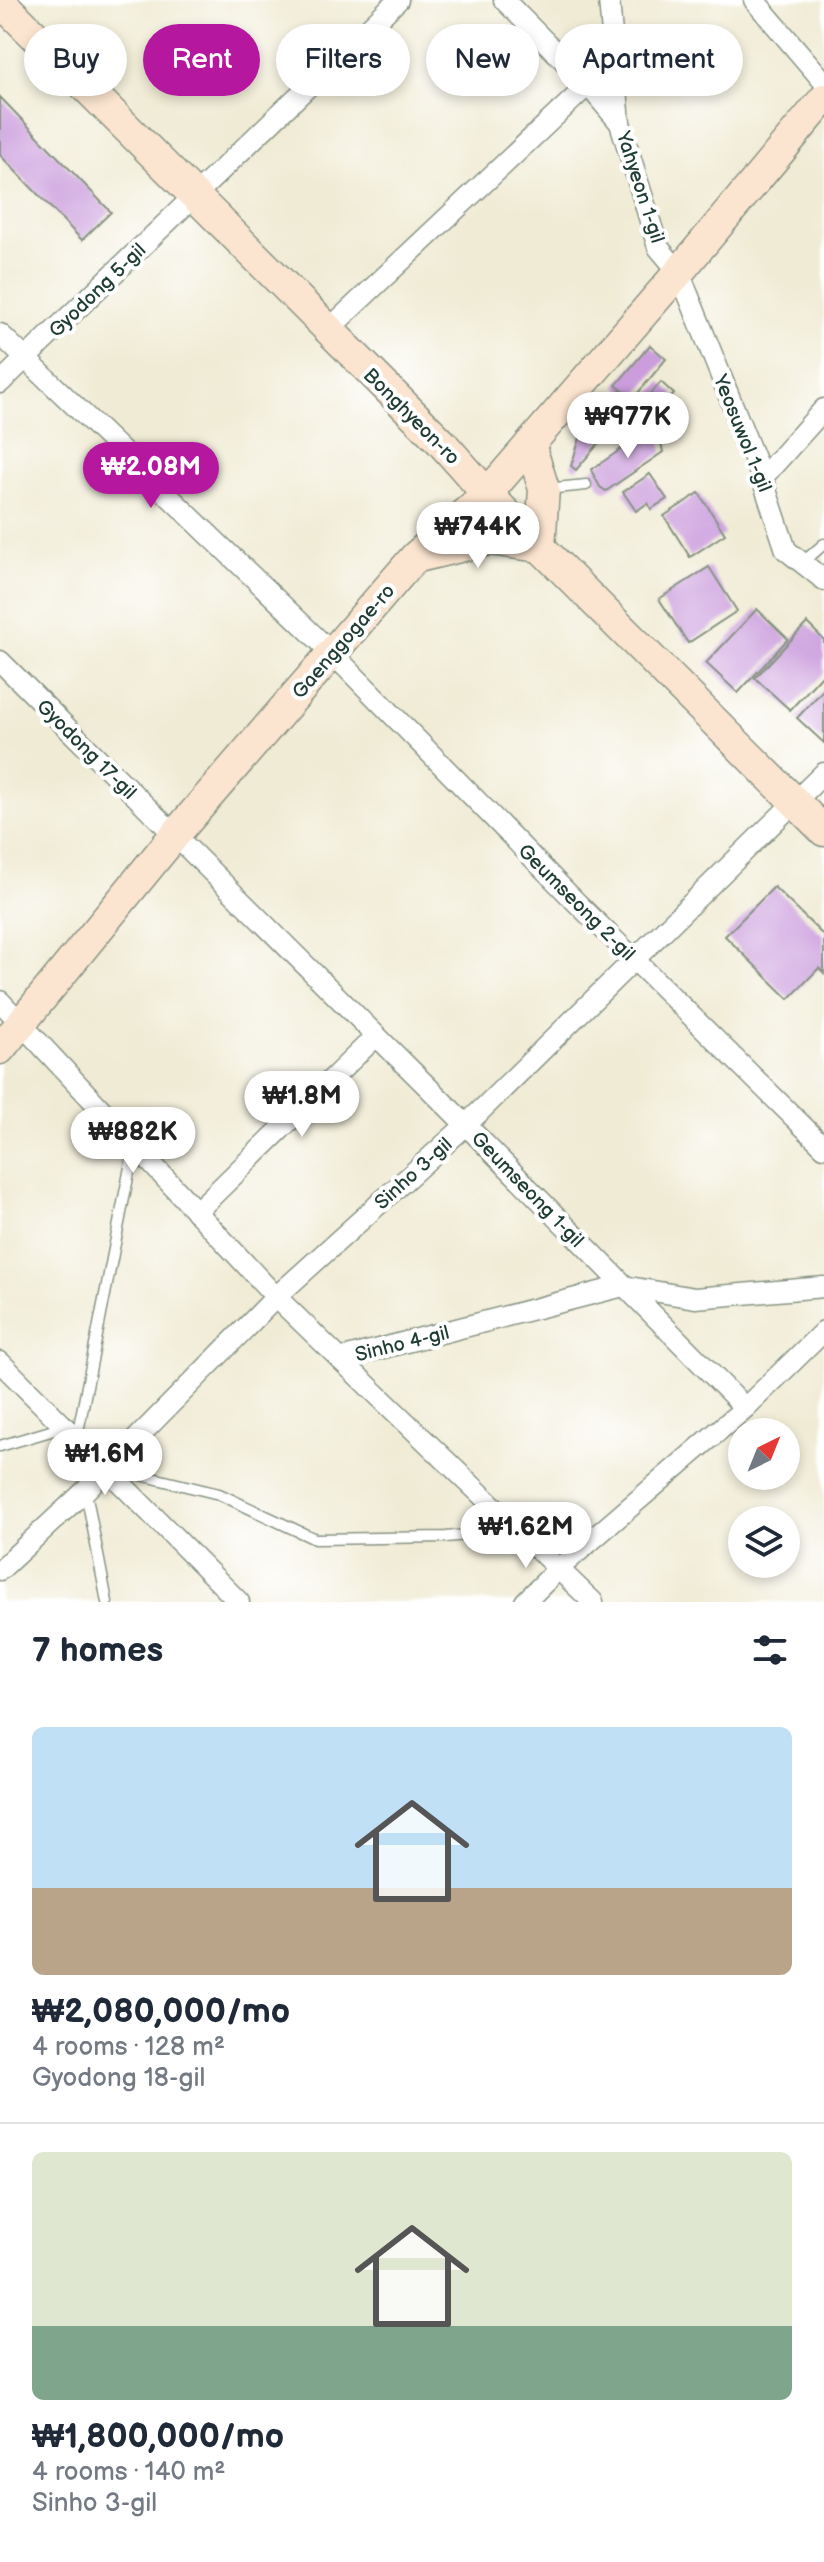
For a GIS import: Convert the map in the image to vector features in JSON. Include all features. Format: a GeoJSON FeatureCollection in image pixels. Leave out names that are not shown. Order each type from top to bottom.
{"type":"FeatureCollection","features":[{"type":"Feature","properties":{"kind":"street","name":"Gyodong 5-gil"},"geometry":{"type":"LineString","coordinates":[[0,383],[398,0]]}},
{"type":"Feature","properties":{"kind":"street"},"geometry":{"type":"LineString","coordinates":[[504,0],[555,52]]}},
{"type":"Feature","properties":{"kind":"street","name":"Yahyeon 1-gil"},"geometry":{"type":"LineString","coordinates":[[609,0],[620,123],[658,247],[679,272]]}},
{"type":"Feature","properties":{"kind":"street"},"geometry":{"type":"LineString","coordinates":[[754,0],[818,71],[824,82]]}},
{"type":"Feature","properties":{"kind":"street","name":"Bonghyeon-ro"},"geometry":{"type":"LineString","coordinates":[[0,1],[824,831]]}},
{"type":"Feature","properties":{"kind":"street"},"geometry":{"type":"LineString","coordinates":[[327,331],[576,96]]}},
{"type":"Feature","properties":{"kind":"street"},"geometry":{"type":"LineString","coordinates":[[597,96],[620,123]]}},
{"type":"Feature","properties":{"kind":"street","name":"Gaenggogae-ro"},"geometry":{"type":"LineString","coordinates":[[0,1049],[174,836],[415,557],[487,494],[824,99]]}},
{"type":"Feature","properties":{"kind":"street","name":"Yeosuwol 1-gil"},"geometry":{"type":"LineString","coordinates":[[679,272],[762,478],[786,550],[824,580]]}},
{"type":"Feature","properties":{"kind":"street","name":"Geumseong 2-gil"},"geometry":{"type":"LineString","coordinates":[[0,334],[333,654],[824,1147]]}},
{"type":"Feature","properties":{"kind":"street"},"geometry":{"type":"LineString","coordinates":[[762,478],[824,409]]}},
{"type":"Feature","properties":{"kind":"street"},"geometry":{"type":"LineString","coordinates":[[415,557],[489,540],[540,547],[544,489],[530,444]]}},
{"type":"Feature","properties":{"kind":"street","name":"Gyodong 17-gil"},"geometry":{"type":"LineString","coordinates":[[0,661],[174,836]]}},
{"type":"Feature","properties":{"kind":"street","name":"Sinho 3-gil"},"geometry":{"type":"LineString","coordinates":[[0,1570],[86,1490],[106,1466],[276,1297],[466,1125],[636,961],[824,773]]}},
{"type":"Feature","properties":{"kind":"street","name":"Geumseong 1-gil"},"geometry":{"type":"LineString","coordinates":[[174,836],[466,1125],[745,1408]]}},
{"type":"Feature","properties":{"kind":"street","name":"Sinho 4-gil"},"geometry":{"type":"LineString","coordinates":[[0,1001],[276,1297],[340,1359],[623,1286],[695,1298],[824,1287]]}},
{"type":"Feature","properties":{"kind":"street"},"geometry":{"type":"LineString","coordinates":[[196,1212],[376,1036]]}},
{"type":"Feature","properties":{"kind":"street"},"geometry":{"type":"LineString","coordinates":[[525,1602],[558,1569],[745,1408],[824,1331]]}},
{"type":"Feature","properties":{"kind":"street"},"geometry":{"type":"LineString","coordinates":[[340,1359],[593,1602]]}},
{"type":"Feature","properties":{"kind":"street"},"geometry":{"type":"LineString","coordinates":[[0,1362],[239,1602]]}},
{"type":"Feature","properties":{"kind":"lane"},"geometry":{"type":"LineString","coordinates":[[544,489],[586,485]]}},
{"type":"Feature","properties":{"kind":"lane"},"geometry":{"type":"LineString","coordinates":[[802,563],[824,544]]}},
{"type":"Feature","properties":{"kind":"lane"},"geometry":{"type":"LineString","coordinates":[[0,1446],[70,1433],[135,1145]]}},
{"type":"Feature","properties":{"kind":"lane"},"geometry":{"type":"LineString","coordinates":[[106,1466],[219,1494],[315,1539],[446,1537],[518,1530]]}},
{"type":"Feature","properties":{"kind":"lane"},"geometry":{"type":"LineString","coordinates":[[86,1490],[107,1602]]}},
{"type":"Feature","properties":{"kind":"building"},"geometry":{"type":"Polygon","coordinates":[[[0,97],[111,212],[82,240],[0,155],[0,97]]]}},
{"type":"Feature","properties":{"kind":"building"},"geometry":{"type":"Polygon","coordinates":[[[650,345],[666,359],[633,399],[616,385],[650,345]]]}},
{"type":"Feature","properties":{"kind":"building"},"geometry":{"type":"Polygon","coordinates":[[[661,382],[674,394],[645,428],[632,416],[661,382]]]}},
{"type":"Feature","properties":{"kind":"building"},"geometry":{"type":"Polygon","coordinates":[[[620,391],[636,405],[622,422],[606,408],[620,391]]]}},
{"type":"Feature","properties":{"kind":"building"},"geometry":{"type":"Polygon","coordinates":[[[603,409],[617,422],[576,470],[571,466],[581,435],[603,409]]]}},
{"type":"Feature","properties":{"kind":"building"},"geometry":{"type":"Polygon","coordinates":[[[649,430],[660,438],[663,452],[606,491],[600,487],[591,470],[649,430]]]}},
{"type":"Feature","properties":{"kind":"building"},"geometry":{"type":"Polygon","coordinates":[[[650,474],[667,499],[651,509],[648,503],[636,511],[623,492],[650,474]]]}},
{"type":"Feature","properties":{"kind":"building"},"geometry":{"type":"Polygon","coordinates":[[[699,493],[725,534],[690,557],[664,516],[699,493]]]}},
{"type":"Feature","properties":{"kind":"building"},"geometry":{"type":"Polygon","coordinates":[[[709,567],[737,611],[688,643],[659,599],[709,567]]]}},
{"type":"Feature","properties":{"kind":"building"},"geometry":{"type":"Polygon","coordinates":[[[757,609],[788,639],[738,693],[706,663],[757,609]]]}},
{"type":"Feature","properties":{"kind":"building"},"geometry":{"type":"Polygon","coordinates":[[[807,623],[824,640],[824,673],[790,710],[755,678],[807,623]]]}},
{"type":"Feature","properties":{"kind":"building"},"geometry":{"type":"Polygon","coordinates":[[[824,689],[824,743],[797,718],[824,689]]]}},
{"type":"Feature","properties":{"kind":"building"},"geometry":{"type":"Polygon","coordinates":[[[774,887],[822,934],[824,932],[824,973],[819,968],[789,999],[725,936],[774,887]]]}}]}
